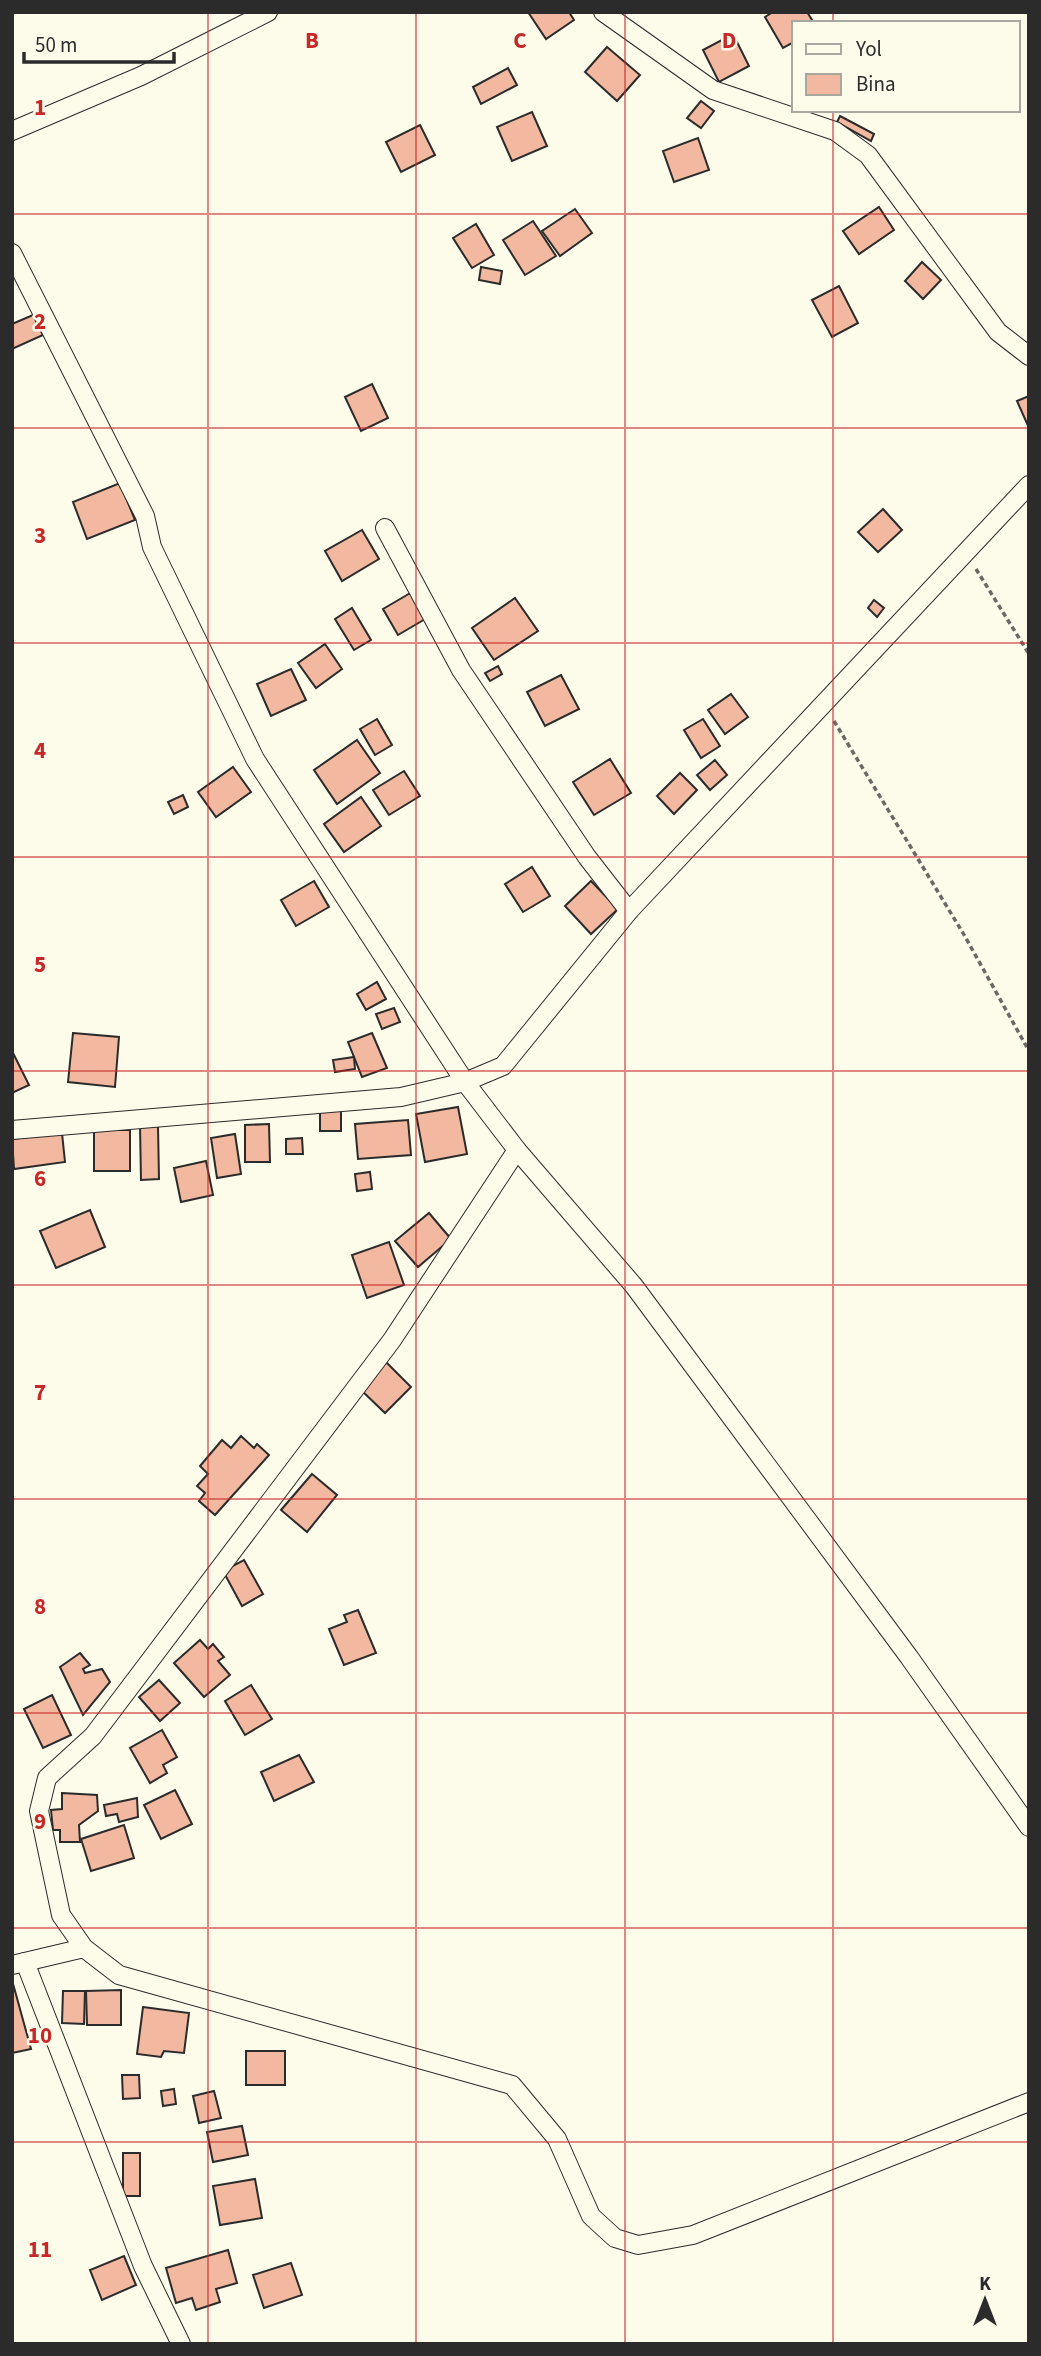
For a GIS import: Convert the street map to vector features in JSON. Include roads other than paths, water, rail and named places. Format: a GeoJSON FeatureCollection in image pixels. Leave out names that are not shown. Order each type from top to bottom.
{"type":"FeatureCollection","features":[{"type":"Feature","properties":{"kind":"street"},"geometry":{"type":"LineString","coordinates":[[12,131],[141,76],[268,12]]}},
{"type":"Feature","properties":{"kind":"street"},"geometry":{"type":"LineString","coordinates":[[603,12],[713,90],[835,131],[868,155],[998,332],[1029,356]]}},
{"type":"Feature","properties":{"kind":"street"},"geometry":{"type":"LineString","coordinates":[[12,253],[145,516],[152,547],[255,759],[465,1082],[517,1150],[634,1286],[901,1646],[1029,1827]]}},
{"type":"Feature","properties":{"kind":"street"},"geometry":{"type":"LineString","coordinates":[[12,1130],[401,1097],[465,1082],[503,1066],[629,911],[1029,485]]}},
{"type":"Feature","properties":{"kind":"street"},"geometry":{"type":"LineString","coordinates":[[385,528],[461,670],[587,857],[629,911]]}},
{"type":"Feature","properties":{"kind":"street"},"geometry":{"type":"LineString","coordinates":[[517,1150],[392,1340],[93,1736],[47,1778],[39,1811],[61,1915],[84,1948],[118,1975],[512,2085],[557,2138],[591,2216],[615,2238],[638,2245],[693,2235],[1029,2102]]}},
{"type":"Feature","properties":{"kind":"street"},"geometry":{"type":"LineString","coordinates":[[84,1948],[19,1963],[143,2266],[181,2344]]}}]}
